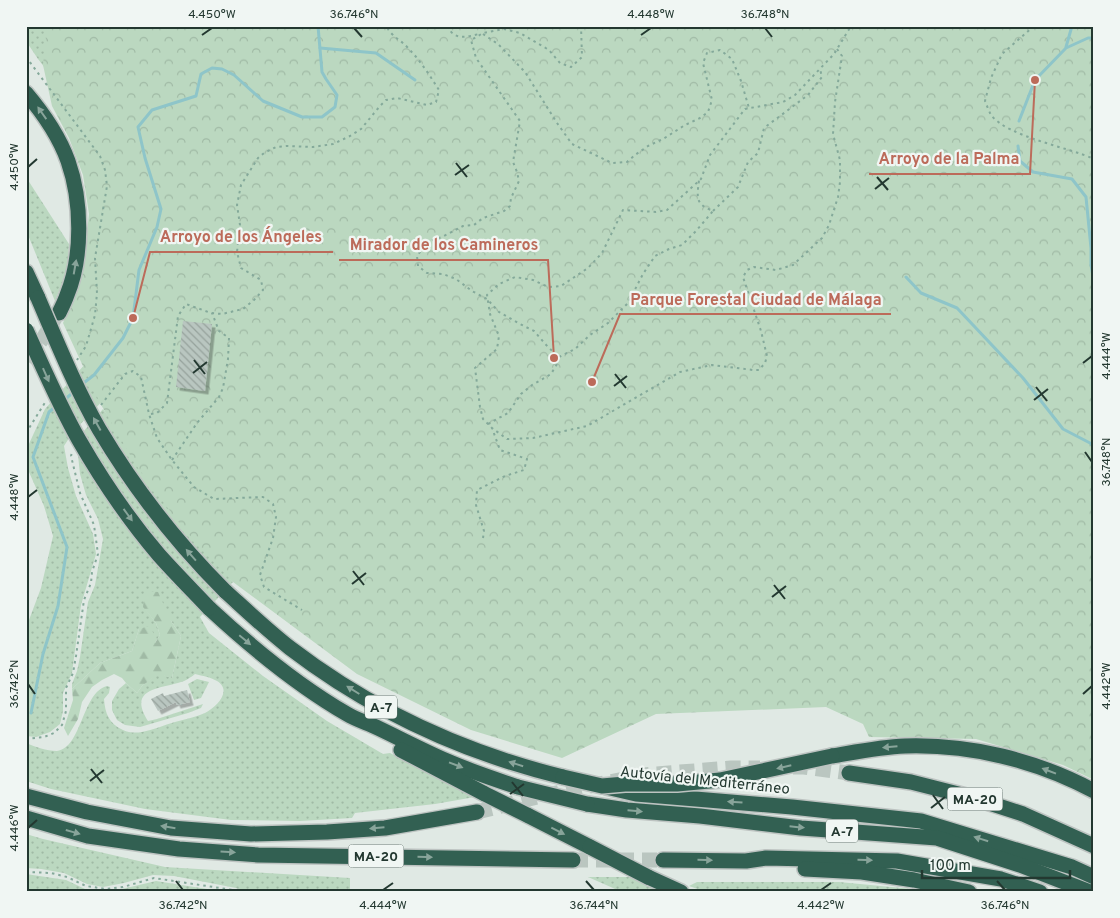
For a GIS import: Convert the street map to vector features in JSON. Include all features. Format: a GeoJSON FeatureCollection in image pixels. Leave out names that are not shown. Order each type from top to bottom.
{"type":"FeatureCollection","features":[{"type":"Feature","properties":{"kind":"highway"},"geometry":{"type":"LineString","coordinates":[[26,93],[43,113],[56,135],[67,160],[76,189],[79,214],[78,243],[74,272],[68,294],[59,313]]}},
{"type":"Feature","properties":{"kind":"highway","name":"Autovía del Mediterráneo"},"geometry":{"type":"LineString","coordinates":[[26,272],[76,384],[99,428],[150,506],[200,566],[257,620],[331,677],[374,703],[448,740],[495,758],[563,777],[636,794],[792,807],[921,821],[1072,867],[1094,877]]}},
{"type":"Feature","properties":{"kind":"highway","name":"A-7"},"geometry":{"type":"LineString","coordinates":[[26,330],[53,390],[79,439],[106,483],[158,554],[209,608],[232,629],[306,688],[348,715],[448,761],[493,779],[587,804],[627,810],[700,816],[801,828],[937,838],[1020,865],[1090,892]]}},
{"type":"Feature","properties":{"kind":"highway"},"geometry":{"type":"LineString","coordinates":[[348,715],[367,732],[527,816],[681,892]]}},
{"type":"Feature","properties":{"kind":"highway"},"geometry":{"type":"LineString","coordinates":[[602,786],[678,784],[720,780],[832,756],[875,749],[904,746],[936,746],[1019,760],[1049,770],[1094,791]]}},
{"type":"Feature","properties":{"kind":"highway","name":"MA-20"},"geometry":{"type":"LineString","coordinates":[[849,772],[911,782],[974,798],[1023,814],[1094,846]]}},
{"type":"Feature","properties":{"kind":"highway","name":"MA-20"},"geometry":{"type":"LineString","coordinates":[[26,796],[87,812],[171,828],[251,834],[385,828],[476,812]]}},
{"type":"Feature","properties":{"kind":"highway","name":"MA-20"},"geometry":{"type":"LineString","coordinates":[[26,818],[88,836],[179,849],[258,855],[573,860]]}},
{"type":"Feature","properties":{"kind":"highway"},"geometry":{"type":"LineString","coordinates":[[663,860],[746,861],[766,858],[897,861],[1001,878],[1040,892]]}},
{"type":"Feature","properties":{"kind":"highway"},"geometry":{"type":"LineString","coordinates":[[746,861],[767,867],[862,872],[914,880],[968,892]]}},
{"type":"Feature","properties":{"kind":"path"},"geometry":{"type":"LineString","coordinates":[[150,414],[157,413],[167,402],[178,316],[186,304],[211,313],[222,314],[243,309],[263,290],[261,280],[241,268],[237,252],[240,225],[237,205],[241,185],[258,158],[276,148],[287,146],[313,147],[333,144],[361,129],[386,100],[397,98],[427,105],[436,102],[440,90],[408,48],[391,35],[386,26]]}},
{"type":"Feature","properties":{"kind":"path"},"geometry":{"type":"LineString","coordinates":[[447,26],[451,32],[462,38],[504,29],[520,33],[549,50],[560,63],[571,67],[582,57],[581,26]]}},
{"type":"Feature","properties":{"kind":"path"},"geometry":{"type":"LineString","coordinates":[[713,211],[702,207],[697,198],[699,180],[710,155],[745,109],[783,102],[794,95],[834,54],[851,26]]}},
{"type":"Feature","properties":{"kind":"path"},"geometry":{"type":"LineString","coordinates":[[1034,26],[1002,54],[991,78],[984,101],[992,116],[1004,126],[1024,135],[1094,159]]}},
{"type":"Feature","properties":{"kind":"path"},"geometry":{"type":"LineString","coordinates":[[482,33],[498,44],[525,72],[572,144],[612,163],[627,162],[648,146],[664,140],[708,112],[712,100],[703,63],[707,53],[720,50],[732,59],[749,108]]}},
{"type":"Feature","properties":{"kind":"path"},"geometry":{"type":"LineString","coordinates":[[482,33],[471,40],[476,58],[520,120],[514,162],[519,182],[511,198],[510,206],[484,218],[474,225],[463,226],[428,242],[417,256],[418,266],[427,273],[443,274],[456,279],[472,291],[488,299],[499,312],[534,331],[559,357]]}},
{"type":"Feature","properties":{"kind":"path"},"geometry":{"type":"LineString","coordinates":[[699,180],[668,210],[656,212],[623,210],[602,253],[588,268],[561,286],[548,287],[533,280],[515,277],[499,284],[486,295],[490,314],[499,336],[498,343],[496,349],[474,368],[483,419],[492,428],[507,439],[533,438],[587,426],[680,372],[712,365],[759,370],[765,363],[767,356],[743,277],[747,270],[754,267],[776,270],[794,265],[822,238],[829,225],[838,197],[840,182],[840,160],[832,134],[842,56],[837,49]]}},
{"type":"Feature","properties":{"kind":"path"},"geometry":{"type":"LineString","coordinates":[[488,424],[508,413],[521,394],[532,384],[551,374],[559,357],[575,349],[590,335],[608,324],[628,303],[655,256],[682,245],[738,187],[748,162],[758,153],[764,128],[808,94],[822,77],[820,68]]}},
{"type":"Feature","properties":{"kind":"path"},"geometry":{"type":"LineString","coordinates":[[172,460],[224,388],[229,338],[219,330],[211,313]]}},
{"type":"Feature","properties":{"kind":"path"},"geometry":{"type":"LineString","coordinates":[[101,405],[117,382],[125,374],[133,371],[141,377],[157,438],[194,487],[214,499],[263,497],[273,504],[276,517],[273,538],[260,575],[264,587],[302,610]]}},
{"type":"Feature","properties":{"kind":"path"},"geometry":{"type":"LineString","coordinates":[[483,538],[484,531],[476,504],[477,490],[506,476],[524,470],[527,459],[500,450],[492,428]]}},
{"type":"Feature","properties":{"kind":"path"},"geometry":{"type":"LineString","coordinates":[[26,739],[44,737],[54,733],[62,725],[66,711],[66,688],[73,672],[84,600],[91,583],[92,572],[98,554],[94,525],[80,493],[71,456],[72,449]]}},
{"type":"Feature","properties":{"kind":"path"},"geometry":{"type":"LineString","coordinates":[[26,872],[51,873],[67,877],[86,886],[106,889],[154,878],[237,892]]}},
{"type":"Feature","properties":{"kind":"green space"},"geometry":{"type":"Polygon","coordinates":[[[26,26],[382,26],[109,394],[73,432],[64,446],[76,496],[93,534],[96,554],[81,605],[72,673],[63,693],[63,711],[60,724],[50,732],[36,737],[26,736],[26,628],[41,588],[53,536],[44,506],[29,472],[28,446],[45,409],[86,363],[98,337],[88,124],[26,41],[26,26]]]}},
{"type":"Feature","properties":{"kind":"green space"},"geometry":{"type":"Polygon","coordinates":[[[47,26],[1094,26],[1094,780],[1063,765],[976,739],[869,737],[863,724],[826,707],[656,714],[562,758],[471,730],[357,674],[233,582],[209,557],[184,529],[136,465],[100,403],[63,323],[77,288],[84,259],[89,214],[83,175],[69,138],[52,106],[43,65],[47,26]]]}},
{"type":"Feature","properties":{"kind":"green space"},"geometry":{"type":"Polygon","coordinates":[[[26,177],[69,244],[68,264],[55,301],[26,230],[26,177]]]}},
{"type":"Feature","properties":{"kind":"green space"},"geometry":{"type":"Polygon","coordinates":[[[103,409],[233,582],[200,617],[209,633],[263,676],[327,721],[383,754],[390,753],[475,797],[435,804],[355,813],[352,818],[300,821],[231,820],[145,809],[51,789],[26,781],[26,743],[53,751],[65,748],[77,731],[92,698],[99,690],[107,686],[110,687],[109,693],[104,699],[105,709],[109,718],[118,728],[132,732],[150,730],[198,716],[214,707],[223,694],[222,685],[217,681],[195,674],[183,681],[149,692],[141,702],[148,721],[203,704],[201,708],[140,727],[125,725],[117,720],[112,710],[112,701],[119,689],[126,683],[137,693],[142,686],[158,673],[172,678],[181,636],[171,621],[143,606],[156,623],[160,635],[155,643],[139,629],[132,651],[100,663],[72,689],[80,657],[88,602],[95,585],[103,539],[98,519],[86,495],[80,474],[77,446],[83,432],[103,409]]]}},
{"type":"Feature","properties":{"kind":"green space"},"geometry":{"type":"Polygon","coordinates":[[[145,591],[158,592],[171,621],[181,636],[172,678],[158,674],[142,686],[137,693],[122,678],[114,674],[102,680],[92,687],[82,702],[78,719],[68,736],[64,728],[73,700],[72,689],[100,663],[132,651],[139,629],[149,626],[154,634],[155,643],[160,635],[156,623],[143,607],[145,591]]]}},
{"type":"Feature","properties":{"kind":"green space"},"geometry":{"type":"Polygon","coordinates":[[[197,679],[209,682],[201,698],[194,700],[188,684],[197,679]]]}},
{"type":"Feature","properties":{"kind":"green space"},"geometry":{"type":"Polygon","coordinates":[[[26,834],[165,867],[350,878],[350,892],[244,892],[236,888],[174,876],[153,875],[103,887],[87,884],[64,873],[26,868],[26,834]]]}},
{"type":"Feature","properties":{"kind":"green space"},"geometry":{"type":"Polygon","coordinates":[[[26,874],[66,880],[85,889],[109,892],[26,892],[26,874]]]}},
{"type":"Feature","properties":{"kind":"green space"},"geometry":{"type":"Polygon","coordinates":[[[588,877],[632,877],[665,892],[622,892],[588,877]]]}},
{"type":"Feature","properties":{"kind":"green space"},"geometry":{"type":"Polygon","coordinates":[[[156,881],[226,892],[109,892],[156,881]]]}},
{"type":"Feature","properties":{"kind":"green space"},"geometry":{"type":"Polygon","coordinates":[[[697,882],[839,882],[912,889],[922,892],[706,892],[689,886],[697,882]]]}},
{"type":"Feature","properties":{"kind":"building"},"geometry":{"type":"Polygon","coordinates":[[[183,321],[212,324],[205,391],[176,387],[183,321]]]}},
{"type":"Feature","properties":{"kind":"building"},"geometry":{"type":"Polygon","coordinates":[[[187,690],[190,702],[177,705],[176,702],[158,711],[151,699],[163,693],[164,696],[187,690]]]}},
{"type":"Feature","properties":{"kind":"waterway"},"geometry":{"type":"LineString","coordinates":[[81,385],[94,375],[123,338],[133,318],[139,270],[157,227],[161,209],[145,158],[138,127],[152,110],[196,96],[201,74],[212,68],[222,69],[234,75],[263,101],[302,117],[322,117],[335,107],[337,95],[322,72],[318,26]]}},
{"type":"Feature","properties":{"kind":"waterway"},"geometry":{"type":"LineString","coordinates":[[1066,47],[1072,26]]}},
{"type":"Feature","properties":{"kind":"waterway"},"geometry":{"type":"LineString","coordinates":[[1019,121],[1035,80],[1066,48],[1088,38],[1094,38]]}},
{"type":"Feature","properties":{"kind":"waterway"},"geometry":{"type":"LineString","coordinates":[[320,48],[376,53],[415,80]]}},
{"type":"Feature","properties":{"kind":"waterway"},"geometry":{"type":"LineString","coordinates":[[1018,146],[1020,161],[1033,172],[1072,179],[1086,197],[1094,282]]}},
{"type":"Feature","properties":{"kind":"waterway"},"geometry":{"type":"LineString","coordinates":[[906,277],[921,293],[957,308],[1023,378],[1063,429],[1094,447]]}},
{"type":"Feature","properties":{"kind":"waterway"},"geometry":{"type":"LineString","coordinates":[[64,400],[75,391]]}},
{"type":"Feature","properties":{"kind":"waterway"},"geometry":{"type":"LineString","coordinates":[[31,713],[43,654],[58,606],[67,547],[33,457],[49,412],[55,407]]}},
{"type":"Feature","properties":{"kind":"tunnel"},"geometry":{"type":"LineString","coordinates":[[26,360],[44,337],[55,318]]}},
{"type":"Feature","properties":{"kind":"tunnel"},"geometry":{"type":"LineString","coordinates":[[793,767],[849,773]]}},
{"type":"Feature","properties":{"kind":"tunnel"},"geometry":{"type":"LineString","coordinates":[[477,812],[537,797],[643,775],[731,768],[760,768]]}},
{"type":"Feature","properties":{"kind":"tunnel"},"geometry":{"type":"LineString","coordinates":[[573,860],[663,860]]}},
{"type":"Feature","properties":{"kind":"place","name":"Arroyo de la Palma"},"geometry":{"type":"Point","coordinates":[1035,80]}},
{"type":"Feature","properties":{"kind":"place","name":"Arroyo de los Ángeles"},"geometry":{"type":"Point","coordinates":[133,318]}},
{"type":"Feature","properties":{"kind":"place","name":"Mirador de los Camineros"},"geometry":{"type":"Point","coordinates":[554,358]}},
{"type":"Feature","properties":{"kind":"place","name":"Parque Forestal Ciudad de Málaga"},"geometry":{"type":"Point","coordinates":[592,382]}}]}
